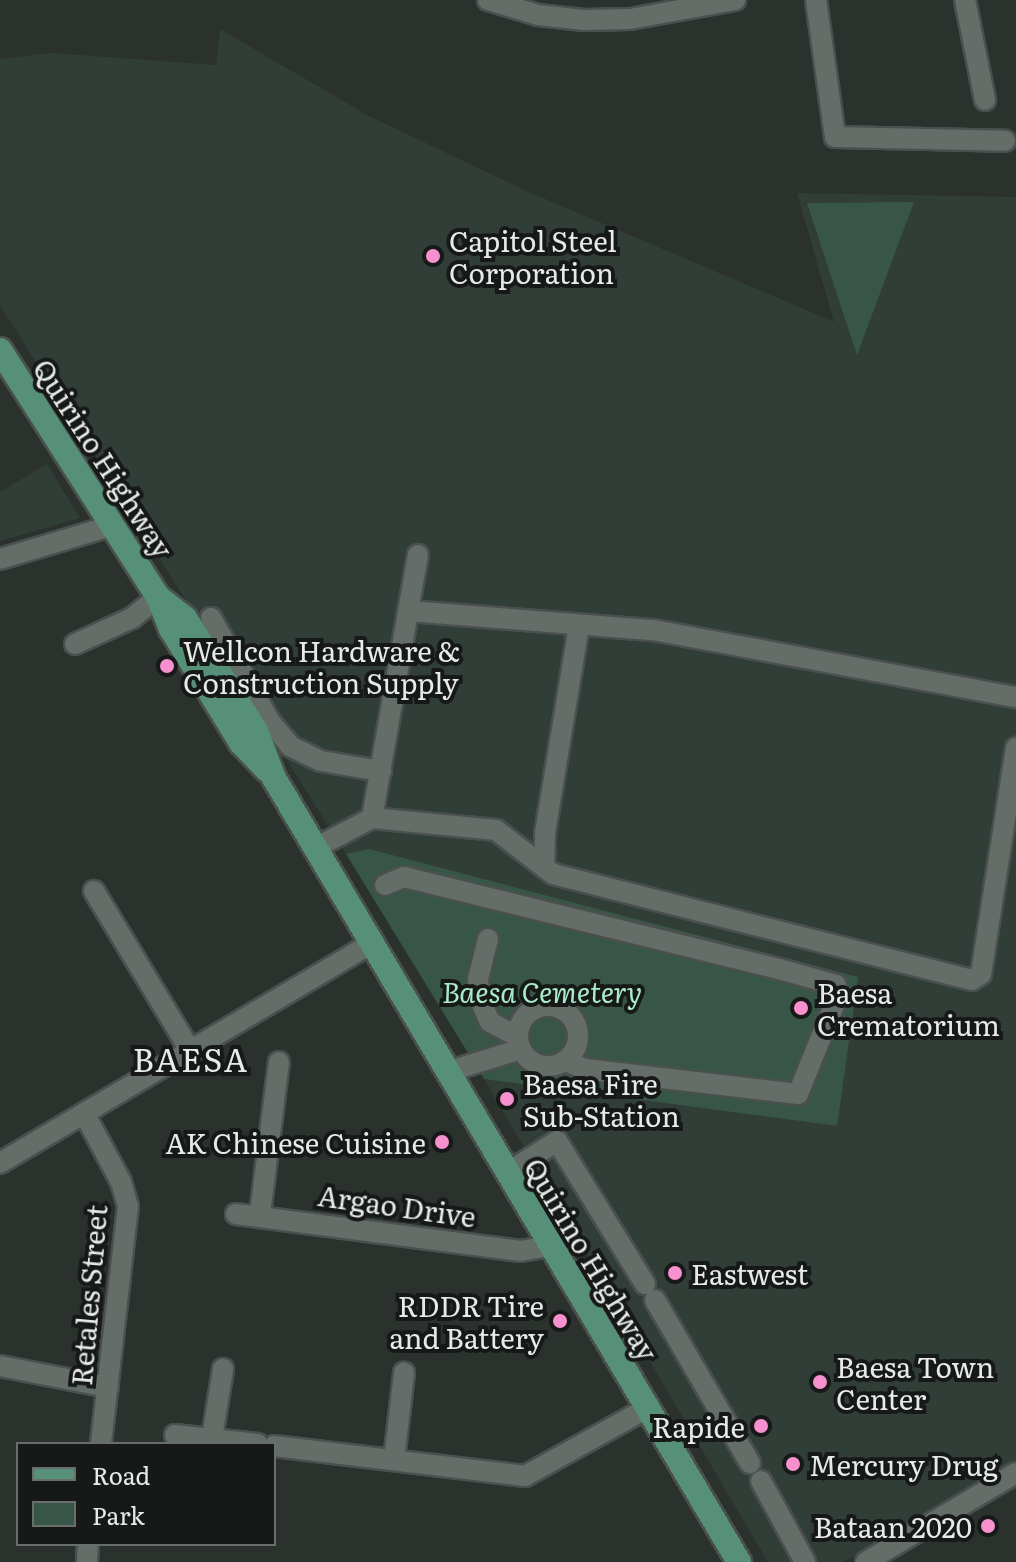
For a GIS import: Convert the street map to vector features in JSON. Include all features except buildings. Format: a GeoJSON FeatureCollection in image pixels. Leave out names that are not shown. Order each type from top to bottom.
{"type":"FeatureCollection","features":[{"type":"Feature","properties":{"kind":"main road","name":"Quirino Highway"},"geometry":{"type":"LineString","coordinates":[[0,350],[158,597],[185,618],[256,731],[274,778],[739,1562]]}},
{"type":"Feature","properties":{"kind":"street"},"geometry":{"type":"LineString","coordinates":[[488,0],[538,15],[584,20],[630,19],[735,0]]}},
{"type":"Feature","properties":{"kind":"street"},"geometry":{"type":"LineString","coordinates":[[816,0],[835,137],[1005,141]]}},
{"type":"Feature","properties":{"kind":"street"},"geometry":{"type":"LineString","coordinates":[[965,0],[985,100]]}},
{"type":"Feature","properties":{"kind":"street"},"geometry":{"type":"LineString","coordinates":[[0,559],[111,526]]}},
{"type":"Feature","properties":{"kind":"street"},"geometry":{"type":"LineString","coordinates":[[372,818],[418,555]]}},
{"type":"Feature","properties":{"kind":"street"},"geometry":{"type":"LineString","coordinates":[[75,644],[132,618],[158,597]]}},
{"type":"Feature","properties":{"kind":"street"},"geometry":{"type":"LineString","coordinates":[[409,611],[653,630],[1016,697]]}},
{"type":"Feature","properties":{"kind":"street"},"geometry":{"type":"LineString","coordinates":[[211,618],[271,723],[290,746],[321,761],[381,771]]}},
{"type":"Feature","properties":{"kind":"street"},"geometry":{"type":"LineString","coordinates":[[544,867],[545,833],[579,626]]}},
{"type":"Feature","properties":{"kind":"street"},"geometry":{"type":"LineString","coordinates":[[317,847],[372,818],[496,830],[553,874],[972,980],[981,974],[1016,748]]}},
{"type":"Feature","properties":{"kind":"street"},"geometry":{"type":"LineString","coordinates":[[385,885],[404,877],[779,969],[836,985],[839,993],[798,1094],[585,1069],[565,1061],[545,1066],[490,1022],[480,1000],[478,979],[488,939]]}},
{"type":"Feature","properties":{"kind":"street"},"geometry":{"type":"LineString","coordinates":[[94,891],[190,1050]]}},
{"type":"Feature","properties":{"kind":"street"},"geometry":{"type":"LineString","coordinates":[[0,1163],[373,942]]}},
{"type":"Feature","properties":{"kind":"street"},"geometry":{"type":"LineString","coordinates":[[519,1043],[521,1022],[532,1010],[546,1005],[562,1009],[578,1033],[565,1061]]}},
{"type":"Feature","properties":{"kind":"street"},"geometry":{"type":"LineString","coordinates":[[447,1072],[519,1043]]}},
{"type":"Feature","properties":{"kind":"street"},"geometry":{"type":"LineString","coordinates":[[260,1214],[279,1062]]}},
{"type":"Feature","properties":{"kind":"street","name":"Retales Street"},"geometry":{"type":"LineString","coordinates":[[84,1113],[121,1182],[128,1206],[101,1442]]}},
{"type":"Feature","properties":{"kind":"street"},"geometry":{"type":"LineString","coordinates":[[507,1173],[557,1141],[650,1292],[805,1562]]}},
{"type":"Feature","properties":{"kind":"street","name":"Argao Drive"},"geometry":{"type":"LineString","coordinates":[[236,1214],[367,1225],[521,1251],[550,1246]]}},
{"type":"Feature","properties":{"kind":"street"},"geometry":{"type":"LineString","coordinates":[[0,1366],[108,1387]]}},
{"type":"Feature","properties":{"kind":"street"},"geometry":{"type":"LineString","coordinates":[[212,1438],[223,1369]]}},
{"type":"Feature","properties":{"kind":"street"},"geometry":{"type":"LineString","coordinates":[[394,1460],[404,1373]]}},
{"type":"Feature","properties":{"kind":"street"},"geometry":{"type":"LineString","coordinates":[[276,1446],[525,1476],[646,1409]]}},
{"type":"Feature","properties":{"kind":"street"},"geometry":{"type":"LineString","coordinates":[[175,1435],[243,1442]]}},
{"type":"Feature","properties":{"kind":"street"},"geometry":{"type":"LineString","coordinates":[[866,1562],[1016,1473]]}},
{"type":"Feature","properties":{"kind":"shaded area","name":"Capitol Steel Corporation"},"geometry":{"type":"Polygon","coordinates":[[[220,29],[367,115],[524,190],[834,322],[797,193],[1016,197],[1016,1463],[844,1562],[768,1562],[484,1079],[837,1126],[369,849],[346,854],[0,305],[0,59],[51,53],[216,65],[220,29]]]}},
{"type":"Feature","properties":{"kind":"shaded area"},"geometry":{"type":"Polygon","coordinates":[[[47,464],[80,518],[0,541],[0,492],[47,464]]]}},
{"type":"Feature","properties":{"kind":"green space"},"geometry":{"type":"Polygon","coordinates":[[[914,202],[857,355],[807,203],[914,202]]]}},
{"type":"Feature","properties":{"kind":"green space","name":"Baesa Cemetery"},"geometry":{"type":"Polygon","coordinates":[[[369,849],[858,977],[837,1126],[484,1079],[346,854],[369,849]]]}},
{"type":"Feature","properties":{"kind":"place","name":"Capitol Steel Corporation"},"geometry":{"type":"Point","coordinates":[433,256]}},
{"type":"Feature","properties":{"kind":"place","name":"Wellcon Hardware & Construction Supply"},"geometry":{"type":"Point","coordinates":[167,666]}},
{"type":"Feature","properties":{"kind":"place","name":"Baesa Crematorium"},"geometry":{"type":"Point","coordinates":[801,1008]}},
{"type":"Feature","properties":{"kind":"place","name":"Baesa Fire Sub-Station"},"geometry":{"type":"Point","coordinates":[507,1099]}},
{"type":"Feature","properties":{"kind":"place","name":"AK Chinese Cuisine"},"geometry":{"type":"Point","coordinates":[442,1142]}},
{"type":"Feature","properties":{"kind":"place","name":"Eastwest"},"geometry":{"type":"Point","coordinates":[675,1273]}},
{"type":"Feature","properties":{"kind":"place","name":"RDDR Tire and Battery"},"geometry":{"type":"Point","coordinates":[560,1321]}},
{"type":"Feature","properties":{"kind":"place","name":"Baesa Town Center"},"geometry":{"type":"Point","coordinates":[820,1382]}},
{"type":"Feature","properties":{"kind":"place","name":"Rapide"},"geometry":{"type":"Point","coordinates":[761,1426]}},
{"type":"Feature","properties":{"kind":"place","name":"Mercury Drug"},"geometry":{"type":"Point","coordinates":[793,1464]}},
{"type":"Feature","properties":{"kind":"place","name":"Bataan 2020"},"geometry":{"type":"Point","coordinates":[988,1526]}},
{"type":"Feature","properties":{"kind":"district","name":"BAESA"},"geometry":{"type":"Point","coordinates":[191,1058]}}]}
